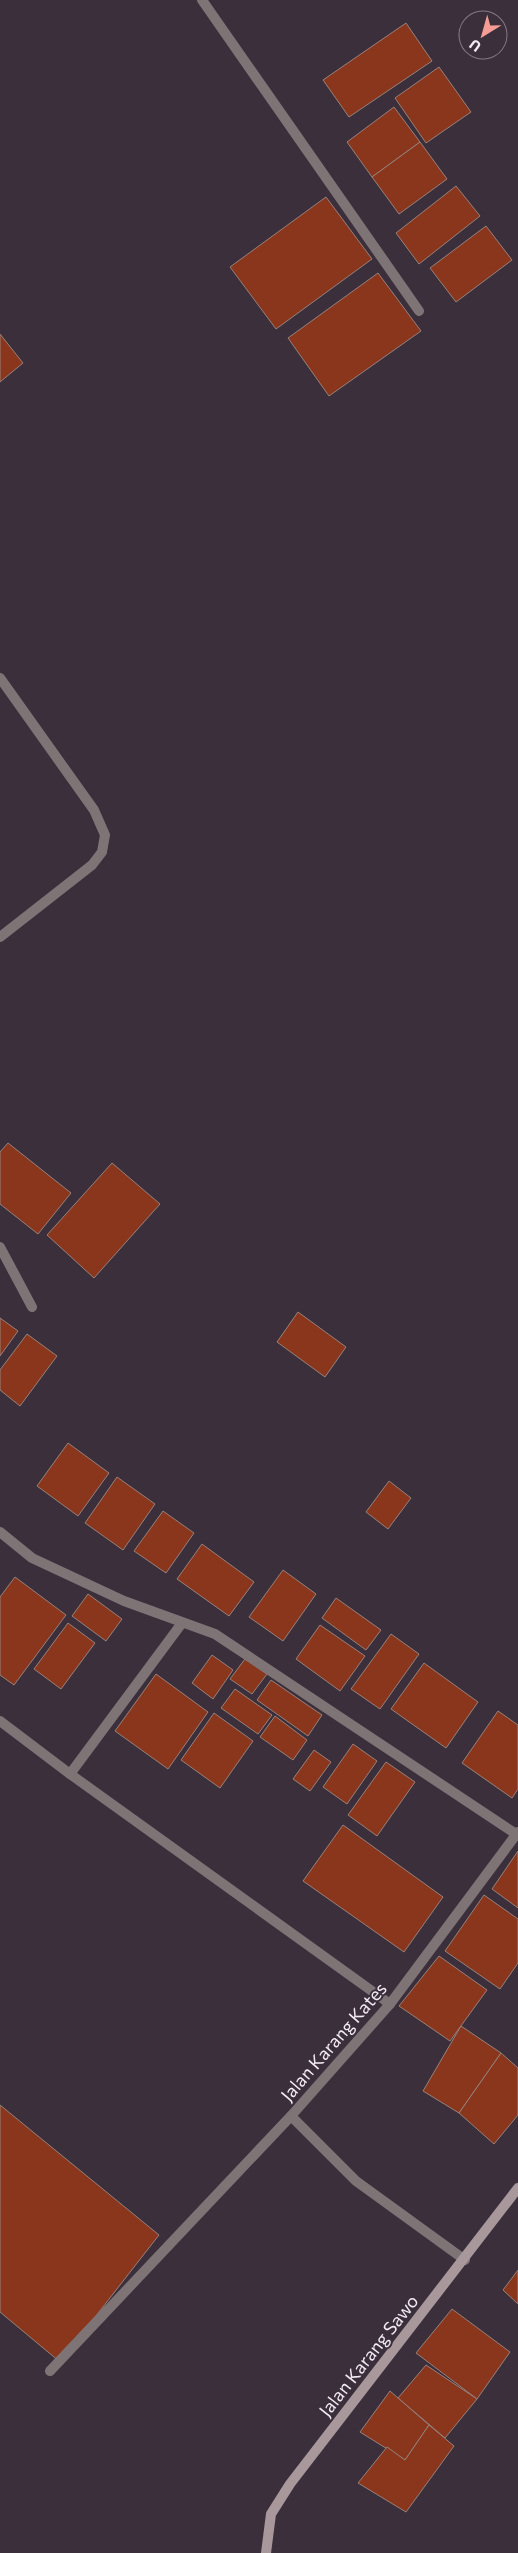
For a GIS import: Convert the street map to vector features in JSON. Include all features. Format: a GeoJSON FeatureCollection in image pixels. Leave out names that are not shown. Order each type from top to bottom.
{"type":"FeatureCollection","features":[{"type":"Feature","properties":{"kind":"street"},"geometry":{"type":"LineString","coordinates":[[202,0],[419,312]]}},
{"type":"Feature","properties":{"kind":"street"},"geometry":{"type":"LineString","coordinates":[[0,678],[94,810],[105,835],[102,852],[92,865],[0,938]]}},
{"type":"Feature","properties":{"kind":"street"},"geometry":{"type":"LineString","coordinates":[[0,1247],[32,1307]]}},
{"type":"Feature","properties":{"kind":"street"},"geometry":{"type":"LineString","coordinates":[[0,1532],[32,1558],[124,1601],[215,1634],[517,1833]]}},
{"type":"Feature","properties":{"kind":"street"},"geometry":{"type":"LineString","coordinates":[[70,1774],[182,1623]]}},
{"type":"Feature","properties":{"kind":"street"},"geometry":{"type":"LineString","coordinates":[[0,1721],[70,1774],[390,2004]]}},
{"type":"Feature","properties":{"kind":"street","name":"Jalan Karang Kates"},"geometry":{"type":"LineString","coordinates":[[465,2260],[356,2181],[291,2116],[390,2004],[517,1833]]}},
{"type":"Feature","properties":{"kind":"street"},"geometry":{"type":"LineString","coordinates":[[50,2371],[291,2116]]}},
{"type":"Feature","properties":{"kind":"street","name":"Jalan Karang Sawo"},"geometry":{"type":"LineString","coordinates":[[266,2553],[271,2514],[290,2484],[465,2260],[518,2188]]}},
{"type":"Feature","properties":{"kind":"building"},"geometry":{"type":"Polygon","coordinates":[[[406,23],[432,61],[349,117],[323,80],[406,23]]]}},
{"type":"Feature","properties":{"kind":"building"},"geometry":{"type":"Polygon","coordinates":[[[439,67],[471,112],[426,143],[395,98],[439,67]]]}},
{"type":"Feature","properties":{"kind":"building"},"geometry":{"type":"Polygon","coordinates":[[[394,107],[420,142],[372,177],[347,142],[394,107]]]}},
{"type":"Feature","properties":{"kind":"building"},"geometry":{"type":"Polygon","coordinates":[[[420,142],[447,179],[399,214],[372,177],[420,142]]]}},
{"type":"Feature","properties":{"kind":"building"},"geometry":{"type":"Polygon","coordinates":[[[456,186],[480,216],[419,264],[396,233],[456,186]]]}},
{"type":"Feature","properties":{"kind":"building"},"geometry":{"type":"Polygon","coordinates":[[[326,197],[372,259],[276,329],[230,267],[326,197]]]}},
{"type":"Feature","properties":{"kind":"building"},"geometry":{"type":"Polygon","coordinates":[[[486,226],[512,260],[456,302],[430,268],[486,226]]]}},
{"type":"Feature","properties":{"kind":"building"},"geometry":{"type":"Polygon","coordinates":[[[378,273],[421,331],[329,396],[288,338],[378,273]]]}},
{"type":"Feature","properties":{"kind":"building"},"geometry":{"type":"Polygon","coordinates":[[[0,334],[23,363],[0,382],[0,334]]]}},
{"type":"Feature","properties":{"kind":"building"},"geometry":{"type":"Polygon","coordinates":[[[8,1143],[71,1193],[38,1234],[0,1204],[0,1152],[8,1143]]]}},
{"type":"Feature","properties":{"kind":"building"},"geometry":{"type":"Polygon","coordinates":[[[112,1163],[160,1204],[94,1278],[47,1235],[112,1163]]]}},
{"type":"Feature","properties":{"kind":"building"},"geometry":{"type":"Polygon","coordinates":[[[298,1312],[346,1347],[325,1377],[277,1342],[298,1312]]]}},
{"type":"Feature","properties":{"kind":"building"},"geometry":{"type":"Polygon","coordinates":[[[0,1318],[18,1331],[0,1356],[0,1318]]]}},
{"type":"Feature","properties":{"kind":"building"},"geometry":{"type":"Polygon","coordinates":[[[27,1334],[57,1356],[20,1406],[0,1390],[0,1370],[27,1334]]]}},
{"type":"Feature","properties":{"kind":"building"},"geometry":{"type":"Polygon","coordinates":[[[68,1443],[109,1473],[78,1516],[37,1486],[68,1443]]]}},
{"type":"Feature","properties":{"kind":"building"},"geometry":{"type":"Polygon","coordinates":[[[117,1477],[155,1504],[123,1550],[85,1523],[117,1477]]]}},
{"type":"Feature","properties":{"kind":"building"},"geometry":{"type":"Polygon","coordinates":[[[389,1481],[411,1498],[388,1529],[366,1512],[389,1481]]]}},
{"type":"Feature","properties":{"kind":"building"},"geometry":{"type":"Polygon","coordinates":[[[163,1511],[194,1533],[166,1573],[134,1551],[163,1511]]]}},
{"type":"Feature","properties":{"kind":"building"},"geometry":{"type":"Polygon","coordinates":[[[202,1544],[254,1582],[229,1616],[177,1579],[202,1544]]]}},
{"type":"Feature","properties":{"kind":"building"},"geometry":{"type":"Polygon","coordinates":[[[283,1570],[316,1594],[283,1641],[249,1617],[283,1570]]]}},
{"type":"Feature","properties":{"kind":"building"},"geometry":{"type":"Polygon","coordinates":[[[15,1577],[66,1615],[14,1685],[0,1675],[0,1597],[15,1577]]]}},
{"type":"Feature","properties":{"kind":"building"},"geometry":{"type":"Polygon","coordinates":[[[88,1594],[122,1619],[106,1641],[72,1616],[88,1594]]]}},
{"type":"Feature","properties":{"kind":"building"},"geometry":{"type":"Polygon","coordinates":[[[336,1598],[381,1630],[366,1650],[322,1618],[336,1598]]]}},
{"type":"Feature","properties":{"kind":"building"},"geometry":{"type":"Polygon","coordinates":[[[68,1623],[95,1643],[61,1689],[34,1669],[68,1623]]]}},
{"type":"Feature","properties":{"kind":"building"},"geometry":{"type":"Polygon","coordinates":[[[320,1625],[365,1656],[340,1691],[296,1659],[320,1625]]]}},
{"type":"Feature","properties":{"kind":"building"},"geometry":{"type":"Polygon","coordinates":[[[391,1634],[419,1654],[380,1709],[351,1689],[391,1634]]]}},
{"type":"Feature","properties":{"kind":"building"},"geometry":{"type":"Polygon","coordinates":[[[212,1655],[233,1670],[213,1699],[192,1683],[212,1655]]]}},
{"type":"Feature","properties":{"kind":"building"},"geometry":{"type":"Polygon","coordinates":[[[245,1659],[267,1674],[252,1694],[230,1679],[245,1659]]]}},
{"type":"Feature","properties":{"kind":"building"},"geometry":{"type":"Polygon","coordinates":[[[424,1663],[478,1702],[446,1748],[391,1709],[424,1663]]]}},
{"type":"Feature","properties":{"kind":"building"},"geometry":{"type":"Polygon","coordinates":[[[156,1674],[208,1712],[168,1769],[115,1731],[156,1674]]]}},
{"type":"Feature","properties":{"kind":"building"},"geometry":{"type":"Polygon","coordinates":[[[271,1680],[322,1715],[308,1736],[257,1700],[271,1680]]]}},
{"type":"Feature","properties":{"kind":"building"},"geometry":{"type":"Polygon","coordinates":[[[235,1689],[272,1715],[258,1734],[221,1708],[235,1689]]]}},
{"type":"Feature","properties":{"kind":"building"},"geometry":{"type":"Polygon","coordinates":[[[498,1711],[518,1725],[518,1789],[512,1798],[462,1763],[498,1711]]]}},
{"type":"Feature","properties":{"kind":"building"},"geometry":{"type":"Polygon","coordinates":[[[214,1713],[253,1741],[220,1788],[181,1760],[214,1713]]]}},
{"type":"Feature","properties":{"kind":"building"},"geometry":{"type":"Polygon","coordinates":[[[275,1716],[307,1740],[293,1760],[260,1737],[275,1716]]]}},
{"type":"Feature","properties":{"kind":"building"},"geometry":{"type":"Polygon","coordinates":[[[353,1744],[377,1761],[347,1804],[323,1787],[353,1744]]]}},
{"type":"Feature","properties":{"kind":"building"},"geometry":{"type":"Polygon","coordinates":[[[314,1750],[331,1762],[310,1791],[293,1779],[314,1750]]]}},
{"type":"Feature","properties":{"kind":"building"},"geometry":{"type":"Polygon","coordinates":[[[386,1762],[415,1782],[377,1836],[348,1815],[386,1762]]]}},
{"type":"Feature","properties":{"kind":"building"},"geometry":{"type":"Polygon","coordinates":[[[343,1825],[443,1897],[404,1952],[303,1881],[343,1825]]]}},
{"type":"Feature","properties":{"kind":"building"},"geometry":{"type":"Polygon","coordinates":[[[518,1851],[518,1908],[492,1889],[518,1851]]]}},
{"type":"Feature","properties":{"kind":"building"},"geometry":{"type":"Polygon","coordinates":[[[484,1895],[518,1919],[518,1963],[500,1989],[445,1951],[484,1895]]]}},
{"type":"Feature","properties":{"kind":"building"},"geometry":{"type":"Polygon","coordinates":[[[439,1956],[487,1990],[450,2041],[399,2006],[439,1956]]]}},
{"type":"Feature","properties":{"kind":"building"},"geometry":{"type":"Polygon","coordinates":[[[461,2026],[501,2053],[459,2113],[423,2091],[461,2026]]]}},
{"type":"Feature","properties":{"kind":"building"},"geometry":{"type":"Polygon","coordinates":[[[501,2053],[518,2068],[518,2115],[494,2144],[459,2113],[501,2053]]]}},
{"type":"Feature","properties":{"kind":"building"},"geometry":{"type":"Polygon","coordinates":[[[0,2105],[159,2235],[60,2362],[0,2312],[0,2105]]]}},
{"type":"Feature","properties":{"kind":"building"},"geometry":{"type":"Polygon","coordinates":[[[518,2270],[518,2304],[503,2290],[518,2270]]]}},
{"type":"Feature","properties":{"kind":"building"},"geometry":{"type":"Polygon","coordinates":[[[452,2309],[510,2352],[477,2399],[416,2353],[452,2309]]]}},
{"type":"Feature","properties":{"kind":"building"},"geometry":{"type":"Polygon","coordinates":[[[426,2365],[477,2399],[445,2438],[398,2398],[426,2365]]]}},
{"type":"Feature","properties":{"kind":"building"},"geometry":{"type":"Polygon","coordinates":[[[390,2391],[429,2425],[405,2460],[360,2432],[390,2391]]]}},
{"type":"Feature","properties":{"kind":"building"},"geometry":{"type":"Polygon","coordinates":[[[429,2425],[454,2446],[406,2512],[358,2483],[387,2447],[405,2460],[429,2425]]]}}]}
